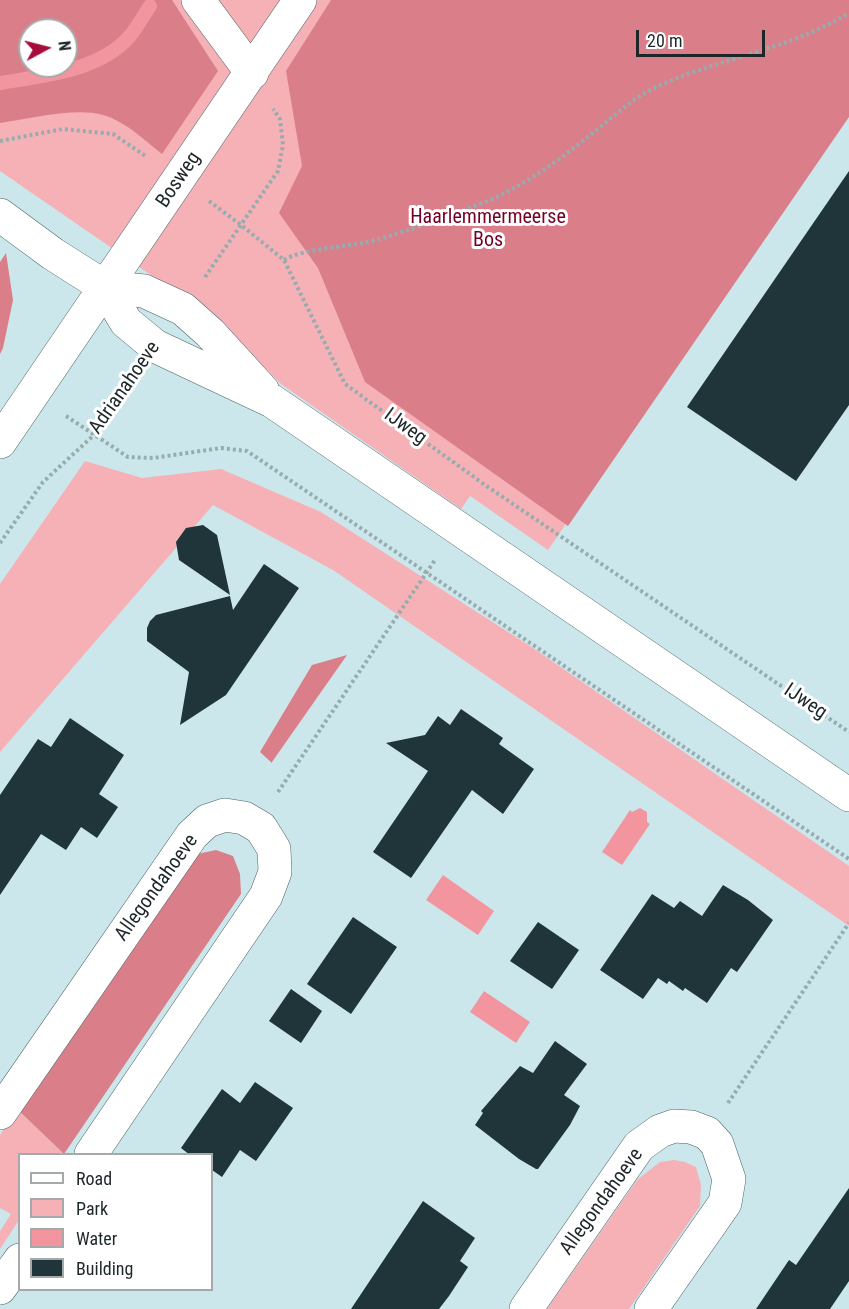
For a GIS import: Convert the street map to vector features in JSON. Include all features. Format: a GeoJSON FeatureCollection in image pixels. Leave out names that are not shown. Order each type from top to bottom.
{"type":"FeatureCollection","features":[{"type":"Feature","properties":{"kind":"street"},"geometry":{"type":"LineString","coordinates":[[198,0],[252,73]]}},
{"type":"Feature","properties":{"kind":"street","name":"Bosweg"},"geometry":{"type":"LineString","coordinates":[[105,287],[300,0]]}},
{"type":"Feature","properties":{"kind":"street"},"geometry":{"type":"LineString","coordinates":[[0,215],[53,254],[105,287],[144,291],[183,309],[210,333],[272,401]]}},
{"type":"Feature","properties":{"kind":"street"},"geometry":{"type":"LineString","coordinates":[[105,287],[126,322],[155,346],[272,401],[849,795]]}},
{"type":"Feature","properties":{"kind":"street"},"geometry":{"type":"LineString","coordinates":[[0,442],[105,287]]}},
{"type":"Feature","properties":{"kind":"street","name":"Allegondahoeve"},"geometry":{"type":"LineString","coordinates":[[0,1113],[192,836],[207,821],[225,815],[244,818],[256,825]]}},
{"type":"Feature","properties":{"kind":"street"},"geometry":{"type":"LineString","coordinates":[[92,1153],[266,896],[275,872],[274,849],[261,828],[256,825]]}},
{"type":"Feature","properties":{"kind":"street","name":"Allegondahoeve"},"geometry":{"type":"LineString","coordinates":[[526,1309],[639,1146],[660,1131],[674,1125],[691,1126],[707,1133]]}},
{"type":"Feature","properties":{"kind":"street"},"geometry":{"type":"LineString","coordinates":[[651,1309],[724,1203],[729,1179],[717,1144],[707,1133]]}},
{"type":"Feature","properties":{"kind":"street"},"geometry":{"type":"LineString","coordinates":[[0,1288],[18,1263]]}},
{"type":"Feature","properties":{"kind":"path"},"geometry":{"type":"LineString","coordinates":[[284,260],[293,255],[329,250],[401,232],[481,203],[524,183],[598,129],[629,102],[654,88],[795,40],[824,28],[849,13]]}},
{"type":"Feature","properties":{"kind":"path"},"geometry":{"type":"LineString","coordinates":[[183,309],[278,171],[283,145],[280,120],[252,73]]}},
{"type":"Feature","properties":{"kind":"path","name":"IJweg"},"geometry":{"type":"LineString","coordinates":[[0,141],[63,129],[113,134],[242,225],[284,260],[345,384],[485,485],[849,732]]}},
{"type":"Feature","properties":{"kind":"path","name":"Adrianahoeve"},"geometry":{"type":"LineString","coordinates":[[0,543],[43,482],[94,435],[155,346]]}},
{"type":"Feature","properties":{"kind":"path"},"geometry":{"type":"LineString","coordinates":[[33,394],[128,457],[153,458],[221,448],[247,451],[849,859]]}},
{"type":"Feature","properties":{"kind":"path"},"geometry":{"type":"LineString","coordinates":[[256,825],[485,485]]}},
{"type":"Feature","properties":{"kind":"path"},"geometry":{"type":"LineString","coordinates":[[707,1133],[849,923]]}},
{"type":"Feature","properties":{"kind":"green space","name":"Haarlemmermeerse Bos"},"geometry":{"type":"Polygon","coordinates":[[[0,0],[849,0],[849,111],[548,550],[470,496],[461,509],[281,384],[222,324],[0,171],[0,0]]]}},
{"type":"Feature","properties":{"kind":"green space"},"geometry":{"type":"Polygon","coordinates":[[[0,0],[172,0],[218,71],[162,154],[127,126],[103,115],[79,112],[0,123],[0,0]]]}},
{"type":"Feature","properties":{"kind":"green space","name":"Haarlemmermeerse Bos"},"geometry":{"type":"Polygon","coordinates":[[[331,0],[849,0],[849,117],[568,526],[365,382],[318,268],[279,213],[302,166],[286,71],[331,0]]]}},
{"type":"Feature","properties":{"kind":"green space"},"geometry":{"type":"Polygon","coordinates":[[[6,253],[13,300],[0,354],[0,262],[6,253]]]}},
{"type":"Feature","properties":{"kind":"green space"},"geometry":{"type":"Polygon","coordinates":[[[85,461],[142,478],[221,469],[321,512],[533,648],[849,866],[849,926],[333,570],[213,505],[0,752],[0,584],[85,461]]]}},
{"type":"Feature","properties":{"kind":"green space"},"geometry":{"type":"Polygon","coordinates":[[[347,655],[272,763],[260,752],[312,665],[347,655]]]}},
{"type":"Feature","properties":{"kind":"green space"},"geometry":{"type":"Polygon","coordinates":[[[216,850],[233,856],[240,874],[241,894],[63,1153],[17,1109],[188,856],[216,850]]]}},
{"type":"Feature","properties":{"kind":"green space"},"geometry":{"type":"Polygon","coordinates":[[[17,1109],[63,1153],[18,1153],[18,1222],[0,1249],[0,1231],[11,1214],[0,1208],[0,1135],[17,1109]]]}},
{"type":"Feature","properties":{"kind":"green space"},"geometry":{"type":"Polygon","coordinates":[[[674,1160],[696,1167],[701,1185],[700,1206],[629,1309],[547,1309],[637,1180],[660,1162],[674,1160]]]}},
{"type":"Feature","properties":{"kind":"water"},"geometry":{"type":"Polygon","coordinates":[[[640,808],[647,812],[647,822],[650,824],[622,865],[602,852],[630,810],[632,812],[640,808]]]}},
{"type":"Feature","properties":{"kind":"water"},"geometry":{"type":"Polygon","coordinates":[[[443,875],[494,911],[478,935],[426,900],[443,875]]]}},
{"type":"Feature","properties":{"kind":"water"},"geometry":{"type":"Polygon","coordinates":[[[484,991],[530,1022],[516,1043],[470,1012],[484,991]]]}},
{"type":"Feature","properties":{"kind":"building"},"geometry":{"type":"Polygon","coordinates":[[[849,171],[849,405],[796,481],[687,407],[849,171]]]}},
{"type":"Feature","properties":{"kind":"building"},"geometry":{"type":"Polygon","coordinates":[[[203,525],[217,535],[230,595],[179,560],[176,542],[186,528],[203,525]]]}},
{"type":"Feature","properties":{"kind":"building"},"geometry":{"type":"Polygon","coordinates":[[[264,564],[299,588],[226,695],[180,725],[189,672],[147,641],[147,628],[150,621],[156,615],[230,596],[233,610],[264,564]]]}},
{"type":"Feature","properties":{"kind":"building"},"geometry":{"type":"Polygon","coordinates":[[[461,709],[503,738],[499,744],[534,769],[503,814],[472,790],[411,878],[373,852],[428,771],[386,743],[425,735],[438,716],[450,725],[461,709]]]}},
{"type":"Feature","properties":{"kind":"building"},"geometry":{"type":"Polygon","coordinates":[[[70,718],[124,755],[99,794],[118,807],[97,838],[81,827],[66,850],[41,834],[0,895],[0,795],[38,739],[51,747],[70,718]]]}},
{"type":"Feature","properties":{"kind":"building"},"geometry":{"type":"Polygon","coordinates":[[[723,885],[748,900],[773,920],[737,972],[731,968],[707,1003],[685,988],[683,991],[669,981],[667,984],[658,978],[643,999],[600,970],[652,894],[674,908],[680,901],[702,916],[723,885]]]}},
{"type":"Feature","properties":{"kind":"building"},"geometry":{"type":"Polygon","coordinates":[[[353,917],[397,947],[351,1014],[307,984],[353,917]]]}},
{"type":"Feature","properties":{"kind":"building"},"geometry":{"type":"Polygon","coordinates":[[[538,922],[579,950],[552,989],[510,961],[538,922]]]}},
{"type":"Feature","properties":{"kind":"building"},"geometry":{"type":"Polygon","coordinates":[[[291,989],[322,1011],[301,1043],[269,1021],[291,989]]]}},
{"type":"Feature","properties":{"kind":"building"},"geometry":{"type":"Polygon","coordinates":[[[555,1041],[587,1064],[564,1095],[580,1106],[570,1125],[536,1169],[519,1159],[475,1125],[483,1113],[481,1111],[520,1066],[533,1073],[555,1041]]]}},
{"type":"Feature","properties":{"kind":"building"},"geometry":{"type":"Polygon","coordinates":[[[255,1082],[293,1108],[256,1161],[240,1150],[222,1177],[213,1171],[213,1153],[187,1153],[181,1148],[222,1089],[240,1103],[255,1082]]]}},
{"type":"Feature","properties":{"kind":"building"},"geometry":{"type":"Polygon","coordinates":[[[849,1188],[849,1281],[830,1309],[756,1309],[789,1260],[796,1265],[849,1188]]]}},
{"type":"Feature","properties":{"kind":"building"},"geometry":{"type":"Polygon","coordinates":[[[423,1201],[475,1238],[460,1261],[468,1267],[449,1296],[439,1309],[351,1309],[423,1201]]]}},
{"type":"Feature","properties":{"kind":"waterway"},"geometry":{"type":"LineString","coordinates":[[0,83],[69,70],[102,58],[129,37],[150,6]]}}]}
